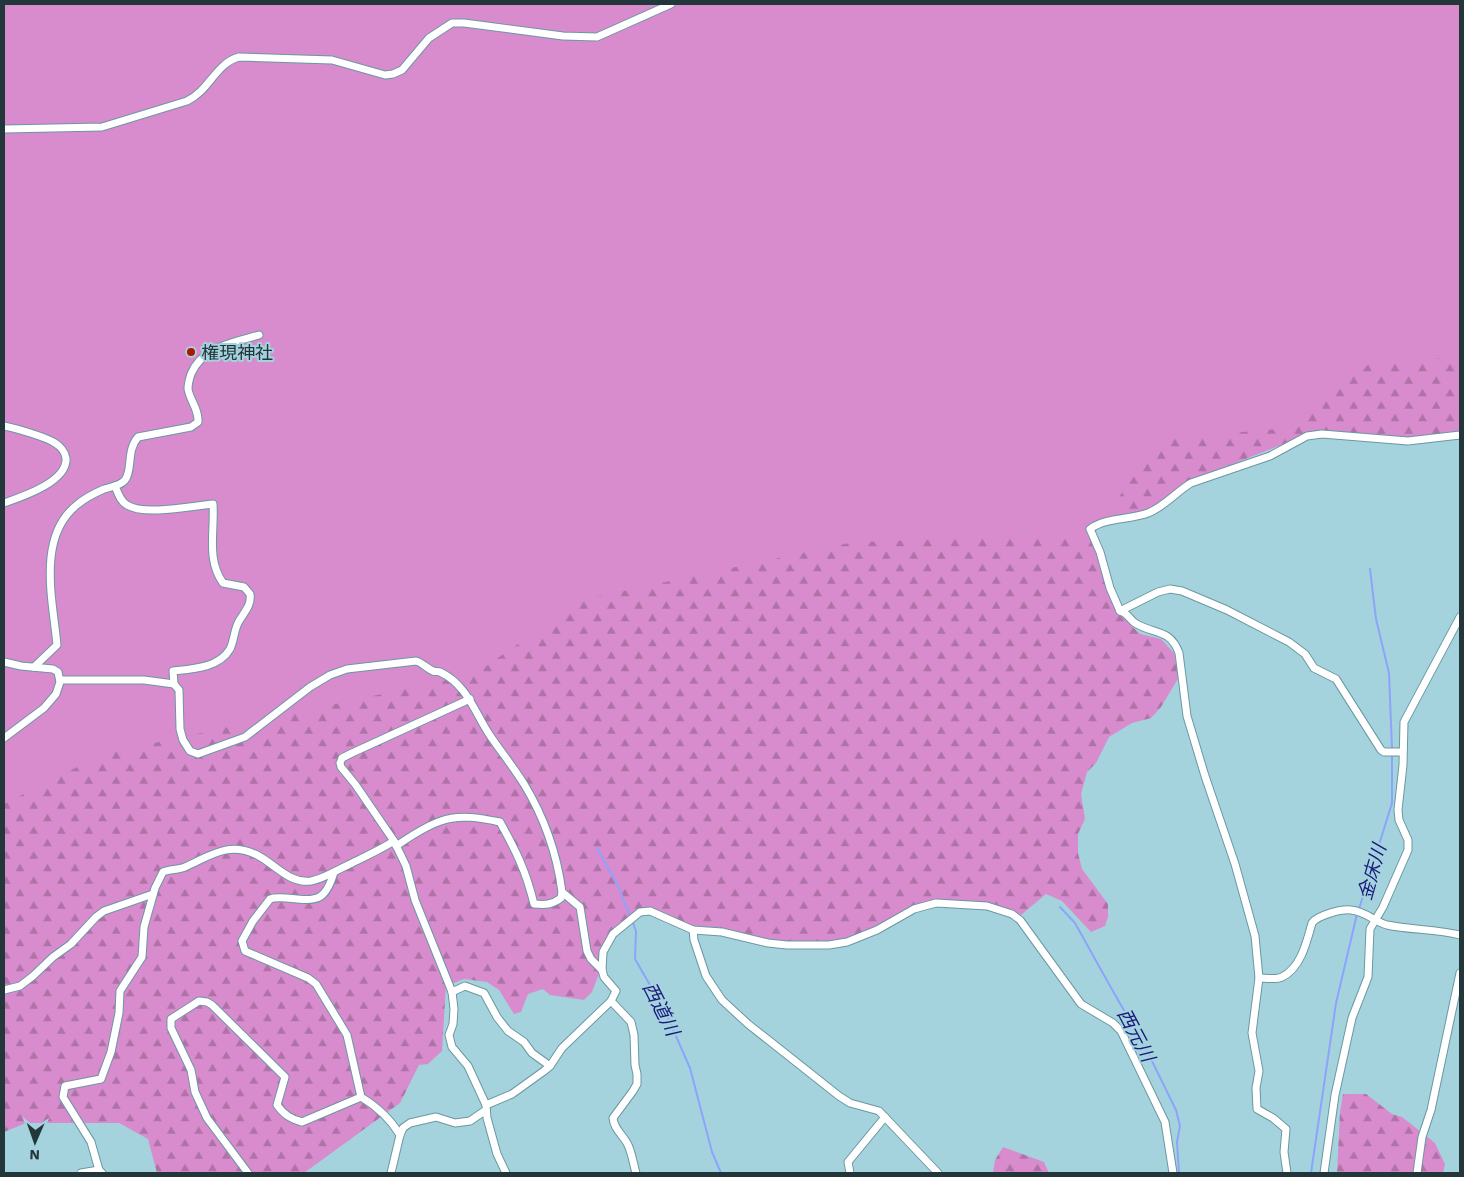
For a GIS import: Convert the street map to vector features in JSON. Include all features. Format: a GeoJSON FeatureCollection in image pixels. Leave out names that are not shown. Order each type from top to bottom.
{"type":"FeatureCollection","features":[{"type":"Feature","properties":{"kind":"street"},"geometry":{"type":"LineString","coordinates":[[4,130],[102,127],[188,101],[196,97],[230,59],[239,57],[332,60],[385,75],[402,70],[429,38],[452,23],[464,22],[563,36],[598,37],[668,6]]}},
{"type":"Feature","properties":{"kind":"street"},"geometry":{"type":"LineString","coordinates":[[34,667],[57,645],[50,592],[51,558],[58,529],[64,517],[80,502],[103,490],[120,484],[127,476],[131,448],[138,437],[191,427],[198,422],[198,412],[188,391],[188,382],[194,369],[207,354],[228,344],[259,335]]}},
{"type":"Feature","properties":{"kind":"street"},"geometry":{"type":"LineString","coordinates":[[4,426],[55,442],[65,453],[66,460],[61,473],[48,484],[34,492],[4,503]]}},
{"type":"Feature","properties":{"kind":"street"},"geometry":{"type":"LineString","coordinates":[[1120,611],[1110,588],[1100,552],[1090,533],[1090,529],[1093,527],[1146,514],[1190,484],[1270,456],[1307,436],[1322,434],[1408,441],[1460,435]]}},
{"type":"Feature","properties":{"kind":"street"},"geometry":{"type":"LineString","coordinates":[[81,1173],[101,1172],[91,1142],[63,1097],[65,1086],[102,1079],[111,1052],[119,1013],[120,991],[142,957],[144,926],[153,894],[163,872],[185,867],[212,853],[224,850],[247,851],[259,856],[296,880],[310,881],[334,872],[441,821],[455,818],[482,819],[500,822],[526,874],[534,904],[554,904],[562,898],[559,868],[549,835],[524,785],[490,735],[470,699],[454,681],[439,672],[432,671],[419,662],[399,662],[347,669],[330,675],[310,687],[245,737],[198,754],[186,748],[180,729],[179,690],[174,684],[173,671],[202,667],[226,654],[231,648],[237,625],[249,605],[250,594],[244,587],[223,582],[215,570],[212,555],[213,504],[165,510],[135,509],[122,501],[116,486]]}},
{"type":"Feature","properties":{"kind":"street"},"geometry":{"type":"LineString","coordinates":[[1120,611],[1158,592],[1170,589],[1182,591],[1227,610],[1289,642],[1304,654],[1314,668],[1336,679],[1381,750],[1400,752]]}},
{"type":"Feature","properties":{"kind":"street"},"geometry":{"type":"LineString","coordinates":[[1120,611],[1126,612],[1136,623],[1166,634],[1176,644],[1181,661],[1187,716],[1235,864],[1255,936],[1259,978],[1252,1033],[1259,1071],[1256,1088],[1257,1109],[1273,1118],[1286,1129],[1284,1152],[1287,1173]]}},
{"type":"Feature","properties":{"kind":"street"},"geometry":{"type":"LineString","coordinates":[[1324,1173],[1335,1095],[1352,1018],[1367,984],[1369,933],[1371,926],[1383,907],[1408,850],[1408,840],[1399,820],[1398,810],[1402,785],[1400,752],[1405,717],[1460,617]]}},
{"type":"Feature","properties":{"kind":"street"},"geometry":{"type":"LineString","coordinates":[[4,662],[53,669],[58,672],[60,680],[56,694],[44,708],[4,738]]}},
{"type":"Feature","properties":{"kind":"street"},"geometry":{"type":"LineString","coordinates":[[60,680],[144,680],[174,684]]}},
{"type":"Feature","properties":{"kind":"street"},"geometry":{"type":"LineString","coordinates":[[470,699],[352,753],[341,759],[341,767],[355,784],[395,843],[406,866],[415,900],[452,992],[453,1024],[449,1035],[452,1047],[468,1066],[486,1108],[497,1154],[506,1173]]}},
{"type":"Feature","properties":{"kind":"street"},"geometry":{"type":"LineString","coordinates":[[334,872],[330,886],[325,894],[318,898],[270,899],[252,921],[242,941],[245,951],[308,978],[316,984],[347,1035],[350,1056],[361,1097],[393,1124],[400,1135]]}},
{"type":"Feature","properties":{"kind":"street"},"geometry":{"type":"LineString","coordinates":[[562,892],[580,907],[587,951],[590,959],[602,970]]}},
{"type":"Feature","properties":{"kind":"street"},"geometry":{"type":"LineString","coordinates":[[4,990],[20,986],[33,976],[53,957],[71,944],[96,916],[104,911],[153,894]]}},
{"type":"Feature","properties":{"kind":"street"},"geometry":{"type":"LineString","coordinates":[[390,1173],[400,1135],[403,1128],[410,1123],[436,1117],[455,1123],[470,1121],[486,1108],[512,1094],[550,1066],[562,1048],[611,1001],[616,991],[604,977],[602,970],[603,952],[613,934],[640,912],[650,911],[693,930],[722,932],[768,943],[829,945],[846,942],[877,930],[914,909],[936,903],[977,904],[1001,909],[1012,914],[1020,920],[1038,943],[1081,1004],[1113,1023],[1121,1031],[1165,1122],[1173,1173]]}},
{"type":"Feature","properties":{"kind":"street"},"geometry":{"type":"LineString","coordinates":[[1259,978],[1281,978],[1290,971],[1298,962],[1316,919],[1322,915],[1351,910],[1365,914],[1385,924],[1460,935]]}},
{"type":"Feature","properties":{"kind":"street"},"geometry":{"type":"LineString","coordinates":[[693,930],[694,940],[706,976],[722,1000],[748,1024],[839,1096],[850,1102],[880,1111],[938,1173]]}},
{"type":"Feature","properties":{"kind":"street"},"geometry":{"type":"LineString","coordinates":[[1417,1173],[1424,1128],[1430,1110],[1460,973]]}},
{"type":"Feature","properties":{"kind":"street"},"geometry":{"type":"LineString","coordinates":[[452,992],[465,986],[484,993],[497,1017],[508,1031],[524,1042],[532,1053],[550,1066]]}},
{"type":"Feature","properties":{"kind":"street"},"geometry":{"type":"LineString","coordinates":[[248,1173],[207,1118],[195,1092],[191,1070],[171,1028],[171,1019],[199,1001],[212,1005],[285,1077],[277,1106],[283,1114],[295,1120],[302,1122],[361,1097]]}},
{"type":"Feature","properties":{"kind":"street"},"geometry":{"type":"LineString","coordinates":[[611,1001],[631,1022],[634,1034],[637,1084],[613,1118],[614,1125],[626,1141],[633,1157],[636,1173]]}},
{"type":"Feature","properties":{"kind":"street"},"geometry":{"type":"LineString","coordinates":[[850,1173],[848,1162],[885,1117]]}},
{"type":"Feature","properties":{"kind":"green space"},"geometry":{"type":"Polygon","coordinates":[[[4,4],[1460,4],[1460,431],[1399,438],[1314,432],[1190,481],[1144,513],[1087,528],[1116,611],[1140,634],[1161,639],[1174,653],[1179,677],[1161,707],[1151,718],[1132,723],[1109,737],[1096,763],[1087,772],[1081,794],[1085,819],[1078,834],[1078,853],[1082,869],[1108,904],[1108,917],[1105,926],[1091,932],[1062,901],[1046,894],[1021,915],[1012,909],[1007,910],[978,902],[939,900],[907,910],[868,932],[837,942],[769,941],[686,924],[655,909],[641,910],[623,921],[608,937],[600,971],[592,992],[584,1000],[550,995],[543,989],[528,994],[521,1012],[514,1014],[499,990],[487,982],[464,979],[446,986],[442,1051],[428,1064],[419,1065],[400,1103],[304,1173],[157,1173],[148,1139],[119,1123],[26,1123],[4,1132],[4,4]]]}},
{"type":"Feature","properties":{"kind":"green space"},"geometry":{"type":"Polygon","coordinates":[[[4,4],[1460,4],[1460,357],[1369,364],[1289,428],[1159,439],[1093,535],[854,542],[581,600],[475,674],[103,754],[4,804],[4,4]]]}},
{"type":"Feature","properties":{"kind":"green space"},"geometry":{"type":"Polygon","coordinates":[[[1343,1094],[1366,1094],[1392,1114],[1402,1117],[1435,1143],[1445,1164],[1443,1173],[1337,1173],[1340,1112],[1343,1094]]]}},
{"type":"Feature","properties":{"kind":"green space"},"geometry":{"type":"Polygon","coordinates":[[[1003,1147],[1044,1162],[1049,1173],[993,1173],[995,1160],[1003,1147]]]}},
{"type":"Feature","properties":{"kind":"waterway","name":"金床川"},"geometry":{"type":"LineString","coordinates":[[1370,569],[1376,619],[1389,673],[1392,749]]}},
{"type":"Feature","properties":{"kind":"waterway","name":"金床川"},"geometry":{"type":"LineString","coordinates":[[1359,909],[1392,803],[1392,754]]}},
{"type":"Feature","properties":{"kind":"waterway","name":"西道川"},"geometry":{"type":"LineString","coordinates":[[597,848],[619,888],[630,916]]}},
{"type":"Feature","properties":{"kind":"waterway","name":"西元川"},"geometry":{"type":"LineString","coordinates":[[1060,907],[1075,923],[1147,1051],[1176,1110],[1180,1126],[1177,1142],[1179,1173]]}},
{"type":"Feature","properties":{"kind":"waterway","name":"金床川"},"geometry":{"type":"LineString","coordinates":[[1311,1173],[1336,1003],[1357,914]]}},
{"type":"Feature","properties":{"kind":"waterway","name":"西道川"},"geometry":{"type":"LineString","coordinates":[[632,920],[636,931],[635,959],[665,1011],[690,1068],[712,1152],[721,1173]]}},
{"type":"Feature","properties":{"kind":"place","name":"権現神社"},"geometry":{"type":"Point","coordinates":[191,352]}}]}
